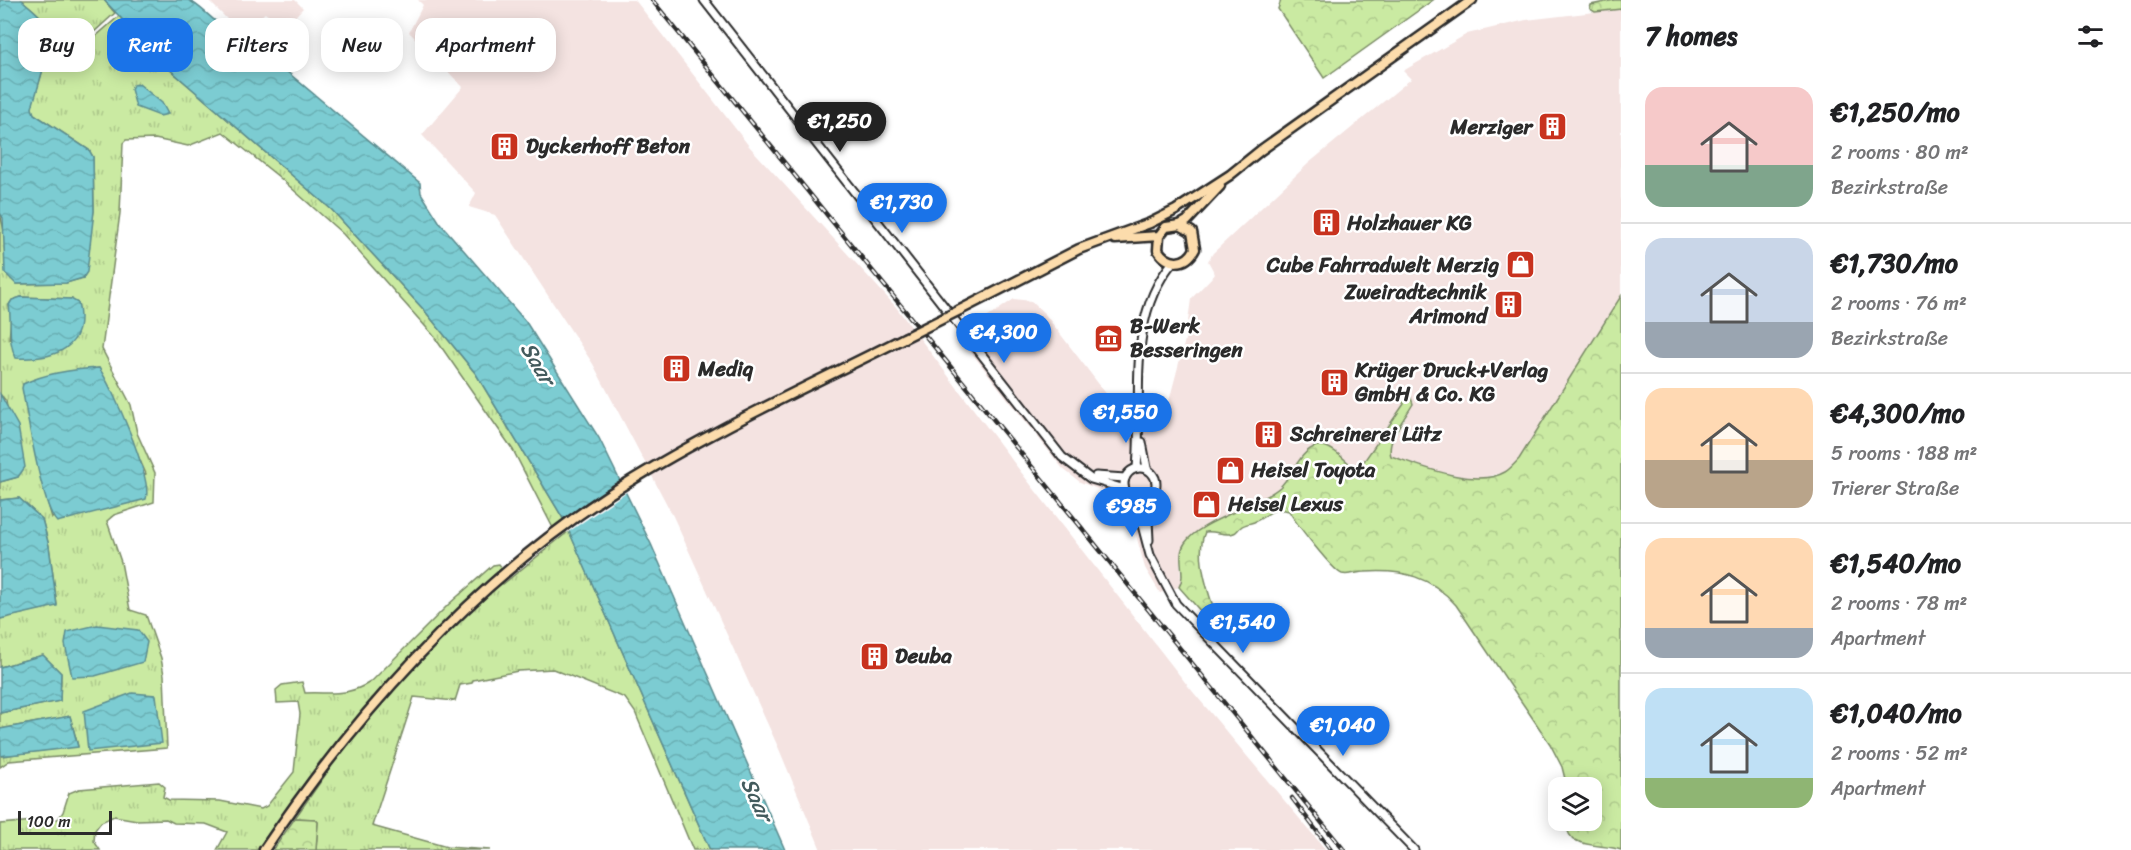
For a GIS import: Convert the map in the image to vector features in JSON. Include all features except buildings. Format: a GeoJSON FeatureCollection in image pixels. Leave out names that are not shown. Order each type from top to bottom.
{"type":"FeatureCollection","features":[{"type":"Feature","properties":{"kind":"main road"},"geometry":{"type":"LineString","coordinates":[[704,0],[1062,457],[1091,478],[1125,489],[1135,499],[1154,566],[1169,594],[1189,618],[1413,849]]}},
{"type":"Feature","properties":{"kind":"main road"},"geometry":{"type":"LineString","coordinates":[[264,850],[325,763],[402,671],[498,579],[540,544],[608,496],[757,412],[1088,245],[1161,218],[1230,175],[1261,150],[1472,0]]}},
{"type":"Feature","properties":{"kind":"main road"},"geometry":{"type":"LineString","coordinates":[[1137,468],[1140,349],[1163,258],[1158,240],[1166,227],[1188,221],[1230,175]]}},
{"type":"Feature","properties":{"kind":"main road"},"geometry":{"type":"LineString","coordinates":[[1163,258],[1173,262],[1182,262],[1192,255],[1196,243],[1192,226],[1208,198]]}},
{"type":"Feature","properties":{"kind":"main road"},"geometry":{"type":"LineString","coordinates":[[1180,225],[1192,232]]}},
{"type":"Feature","properties":{"kind":"main road"},"geometry":{"type":"LineString","coordinates":[[1088,245],[1131,238],[1158,240]]}},
{"type":"Feature","properties":{"kind":"main road"},"geometry":{"type":"LineString","coordinates":[[1159,281],[1173,262]]}},
{"type":"Feature","properties":{"kind":"main road"},"geometry":{"type":"LineString","coordinates":[[1135,499],[1147,498],[1154,492],[1156,484],[1155,477],[1146,468],[1139,421]]}},
{"type":"Feature","properties":{"kind":"main road"},"geometry":{"type":"LineString","coordinates":[[1125,489],[1125,478],[1129,471],[1146,468]]}},
{"type":"Feature","properties":{"kind":"main road"},"geometry":{"type":"LineString","coordinates":[[1080,471],[1105,478],[1125,478]]}},
{"type":"Feature","properties":{"kind":"main road"},"geometry":{"type":"LineString","coordinates":[[1147,498],[1150,546],[1154,566]]}},
{"type":"Feature","properties":{"kind":"shaded area"},"geometry":{"type":"Polygon","coordinates":[[[208,0],[295,0],[303,8],[294,18],[271,18],[265,13],[259,18],[226,18],[208,0]]]}},
{"type":"Feature","properties":{"kind":"shaded area"},"geometry":{"type":"Polygon","coordinates":[[[418,0],[635,0],[749,146],[896,307],[1188,686],[1326,850],[821,850],[779,749],[673,516],[593,364],[495,215],[469,207],[476,193],[422,135],[463,87],[448,72],[556,72],[556,18],[416,18],[423,5],[418,0]]]}},
{"type":"Feature","properties":{"kind":"shaded area"},"geometry":{"type":"Polygon","coordinates":[[[1621,9],[1621,296],[1519,459],[1505,472],[1477,479],[1437,471],[1391,456],[1389,450],[1393,440],[1413,404],[1397,394],[1405,404],[1360,467],[1355,469],[1324,446],[1307,451],[1281,486],[1262,500],[1205,528],[1180,556],[1181,584],[1179,587],[1160,593],[1145,568],[1133,524],[1123,504],[1110,494],[1080,482],[1063,469],[959,337],[1014,299],[1031,301],[1045,314],[1124,417],[1148,413],[1153,424],[1162,428],[1186,336],[1191,299],[1215,274],[1208,261],[1213,253],[1309,163],[1411,79],[1403,71],[1467,34],[1526,20],[1621,9]]]}},
{"type":"Feature","properties":{"kind":"shaded area"},"geometry":{"type":"Polygon","coordinates":[[[415,20],[415,38],[409,32],[415,20]]]}},
{"type":"Feature","properties":{"kind":"green space"},"geometry":{"type":"Polygon","coordinates":[[[22,0],[104,0],[115,13],[95,31],[95,18],[41,18],[22,0]]]}},
{"type":"Feature","properties":{"kind":"green space"},"geometry":{"type":"Polygon","coordinates":[[[1281,0],[1433,0],[1324,78],[1278,9],[1281,0]]]}},
{"type":"Feature","properties":{"kind":"green space"},"geometry":{"type":"Polygon","coordinates":[[[1621,0],[1621,9],[1595,12],[1590,9],[1591,5],[1621,0]]]}},
{"type":"Feature","properties":{"kind":"green space"},"geometry":{"type":"Polygon","coordinates":[[[107,26],[107,72],[173,72],[332,210],[424,310],[476,374],[564,520],[553,528],[513,450],[433,335],[343,234],[279,177],[223,132],[188,146],[155,139],[126,140],[123,143],[120,213],[102,349],[131,405],[137,433],[155,473],[154,502],[114,515],[107,521],[121,562],[130,610],[146,615],[161,658],[164,675],[167,748],[9,761],[0,767],[0,747],[2,756],[78,746],[70,716],[0,729],[0,713],[60,701],[61,673],[43,655],[0,667],[0,619],[57,605],[49,546],[42,519],[19,498],[0,500],[0,482],[18,477],[6,401],[0,394],[0,213],[16,284],[66,283],[83,278],[94,211],[93,157],[89,150],[34,114],[31,108],[41,72],[95,72],[95,37],[107,26]],[[21,297],[12,300],[9,305],[11,319],[9,339],[71,299],[21,297]],[[99,368],[54,374],[23,384],[42,482],[52,518],[146,474],[99,368]]]}},
{"type":"Feature","properties":{"kind":"green space"},"geometry":{"type":"Polygon","coordinates":[[[1621,296],[1621,850],[1585,844],[1571,837],[1568,831],[1602,831],[1602,777],[1564,777],[1550,744],[1456,605],[1447,595],[1426,581],[1404,574],[1379,571],[1342,574],[1323,556],[1289,511],[1278,510],[1244,525],[1231,534],[1205,532],[1201,553],[1202,565],[1219,623],[1211,623],[1179,587],[1182,577],[1182,548],[1192,535],[1280,487],[1311,448],[1327,447],[1338,453],[1355,469],[1360,467],[1404,404],[1397,394],[1398,391],[1410,395],[1413,404],[1391,443],[1391,456],[1448,474],[1479,478],[1493,477],[1505,472],[1519,459],[1621,296]]]}},
{"type":"Feature","properties":{"kind":"green space"},"geometry":{"type":"Polygon","coordinates":[[[569,531],[710,850],[693,850],[635,712],[625,698],[553,669],[518,671],[473,680],[472,683],[460,685],[455,701],[414,697],[372,826],[447,847],[490,850],[316,850],[318,822],[315,819],[295,818],[331,767],[321,760],[257,850],[217,850],[227,832],[206,824],[174,823],[166,819],[137,820],[114,816],[101,822],[95,830],[94,841],[100,850],[0,850],[0,824],[58,819],[63,812],[69,793],[79,789],[159,782],[165,787],[163,797],[169,800],[220,801],[261,809],[267,806],[294,772],[300,714],[298,702],[277,703],[276,690],[282,685],[302,682],[305,693],[340,693],[363,686],[372,681],[449,604],[493,565],[499,564],[502,568],[494,575],[503,584],[569,531]]]}},
{"type":"Feature","properties":{"kind":"green space"},"geometry":{"type":"Polygon","coordinates":[[[295,818],[315,819],[318,822],[316,850],[273,850],[295,818]]]}},
{"type":"Feature","properties":{"kind":"water"},"geometry":{"type":"Polygon","coordinates":[[[0,0],[22,0],[42,18],[18,18],[18,72],[42,72],[32,108],[34,114],[89,150],[93,157],[94,211],[87,272],[83,278],[66,283],[16,284],[5,273],[3,218],[0,213],[0,0]]]}},
{"type":"Feature","properties":{"kind":"water","name":"Saar"},"geometry":{"type":"Polygon","coordinates":[[[104,0],[188,0],[194,3],[212,18],[205,18],[205,72],[287,72],[420,183],[421,193],[440,223],[526,322],[599,438],[651,544],[785,850],[710,850],[564,520],[476,374],[424,310],[332,210],[173,72],[193,72],[193,18],[121,18],[104,0]]]}},
{"type":"Feature","properties":{"kind":"water"},"geometry":{"type":"Polygon","coordinates":[[[139,84],[162,103],[168,114],[160,116],[136,107],[131,89],[133,85],[139,84]]]}},
{"type":"Feature","properties":{"kind":"water"},"geometry":{"type":"Polygon","coordinates":[[[21,297],[71,299],[78,303],[80,318],[78,331],[73,341],[65,348],[43,357],[16,358],[11,339],[9,305],[12,300],[21,297]]]}},
{"type":"Feature","properties":{"kind":"water"},"geometry":{"type":"Polygon","coordinates":[[[99,368],[113,393],[138,454],[147,488],[146,499],[57,522],[51,513],[41,480],[31,438],[23,384],[61,372],[99,368]]]}},
{"type":"Feature","properties":{"kind":"water"},"geometry":{"type":"Polygon","coordinates":[[[0,394],[18,426],[25,467],[18,477],[0,482],[0,394]]]}},
{"type":"Feature","properties":{"kind":"water"},"geometry":{"type":"Polygon","coordinates":[[[19,498],[42,519],[49,546],[57,606],[0,619],[0,500],[19,498]]]}},
{"type":"Feature","properties":{"kind":"water"},"geometry":{"type":"Polygon","coordinates":[[[97,625],[138,630],[147,642],[143,662],[95,676],[72,677],[65,644],[67,632],[97,625]]]}},
{"type":"Feature","properties":{"kind":"water"},"geometry":{"type":"Polygon","coordinates":[[[43,655],[61,673],[60,701],[0,713],[0,667],[43,655]]]}},
{"type":"Feature","properties":{"kind":"water"},"geometry":{"type":"Polygon","coordinates":[[[132,693],[156,695],[162,743],[88,751],[84,711],[132,693]]]}},
{"type":"Feature","properties":{"kind":"water"},"geometry":{"type":"Polygon","coordinates":[[[70,716],[78,747],[1,756],[0,729],[70,716]]]}},
{"type":"Feature","properties":{"kind":"pier"},"geometry":{"type":"Polygon","coordinates":[[[623,480],[628,491],[567,533],[561,522],[623,480]]]}},
{"type":"Feature","properties":{"kind":"railway"},"geometry":{"type":"LineString","coordinates":[[652,0],[1344,850]]}},
{"type":"Feature","properties":{"kind":"railway"},"geometry":{"type":"LineString","coordinates":[[1292,798],[1331,850]]}},
{"type":"Feature","properties":{"kind":"place","name":"Merziger"},"geometry":{"type":"Point","coordinates":[1553,127]}},
{"type":"Feature","properties":{"kind":"place","name":"Dyckerhoff Beton"},"geometry":{"type":"Point","coordinates":[505,146]}},
{"type":"Feature","properties":{"kind":"place","name":"Holzhauer KG"},"geometry":{"type":"Point","coordinates":[1326,223]}},
{"type":"Feature","properties":{"kind":"place","name":"Cube Fahrradwelt Merzig"},"geometry":{"type":"Point","coordinates":[1520,265]}},
{"type":"Feature","properties":{"kind":"place","name":"Zweiradtechnik Arimond"},"geometry":{"type":"Point","coordinates":[1508,304]}},
{"type":"Feature","properties":{"kind":"place","name":"B-Werk Besseringen"},"geometry":{"type":"Point","coordinates":[1109,338]}},
{"type":"Feature","properties":{"kind":"place","name":"Mediq"},"geometry":{"type":"Point","coordinates":[677,369]}},
{"type":"Feature","properties":{"kind":"place","name":"Krüger Druck+Verlag GmbH & Co. KG"},"geometry":{"type":"Point","coordinates":[1334,382]}},
{"type":"Feature","properties":{"kind":"place","name":"Schreinerei Lütz"},"geometry":{"type":"Point","coordinates":[1269,434]}},
{"type":"Feature","properties":{"kind":"place","name":"Heisel Toyota"},"geometry":{"type":"Point","coordinates":[1230,470]}},
{"type":"Feature","properties":{"kind":"place","name":"Heisel Lexus"},"geometry":{"type":"Point","coordinates":[1207,504]}},
{"type":"Feature","properties":{"kind":"place","name":"Deuba"},"geometry":{"type":"Point","coordinates":[874,656]}}]}
